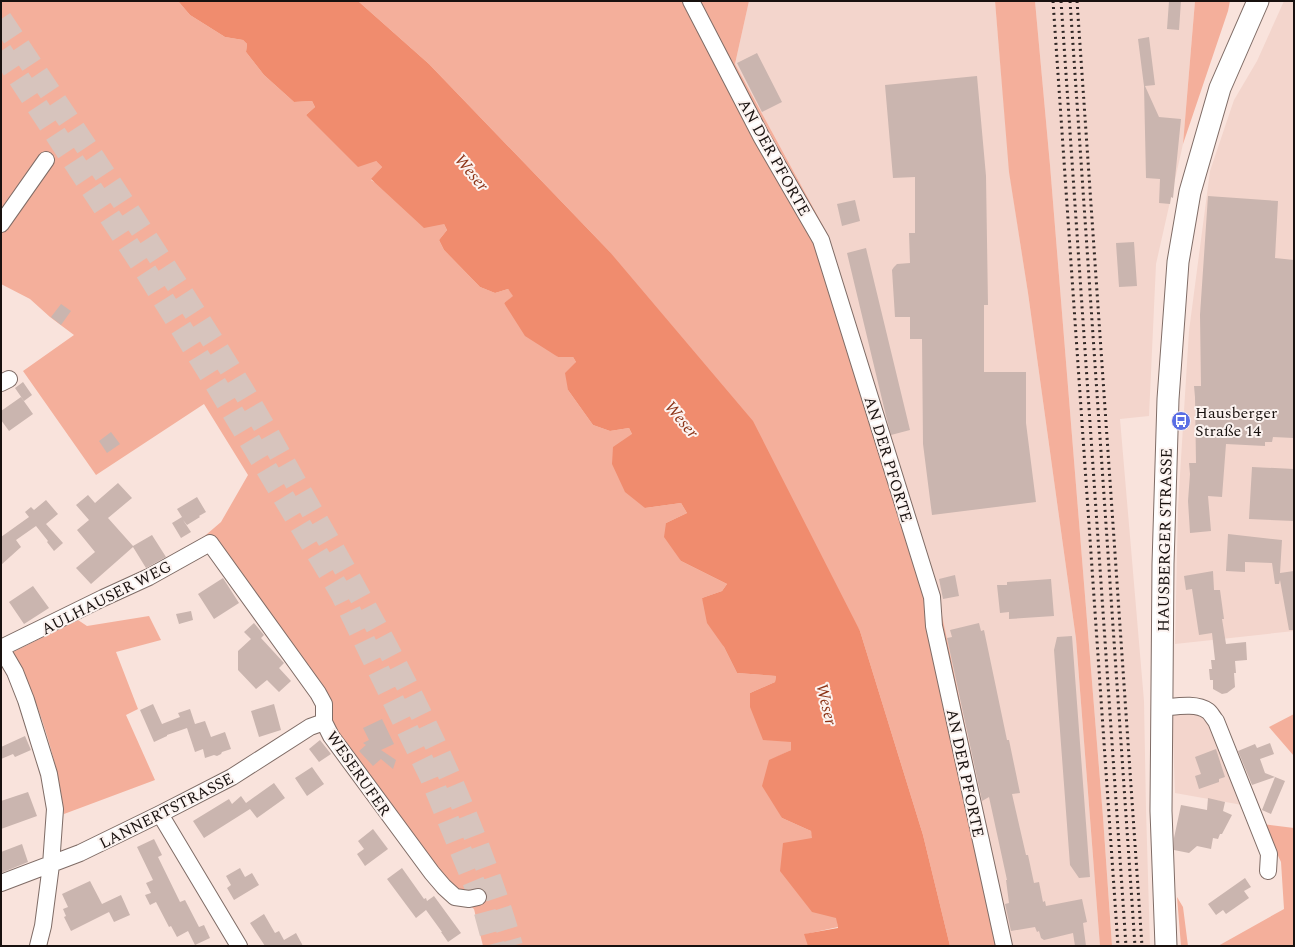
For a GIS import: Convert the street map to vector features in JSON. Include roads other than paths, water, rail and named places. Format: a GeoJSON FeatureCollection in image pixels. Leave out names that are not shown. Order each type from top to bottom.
{"type":"FeatureCollection","features":[{"type":"Feature","properties":{"kind":"main road","name":"HAUSBERGER STRASSE"},"geometry":{"type":"LineString","coordinates":[[1166,946],[1161,811],[1162,564],[1168,406],[1178,262],[1190,192],[1220,88],[1258,1]]}},
{"type":"Feature","properties":{"kind":"street","name":"AN DER PFORTE"},"geometry":{"type":"LineString","coordinates":[[691,1],[762,138],[821,240],[932,597],[934,626],[1004,946]]}},
{"type":"Feature","properties":{"kind":"street"},"geometry":{"type":"LineString","coordinates":[[1,224],[46,160]]}},
{"type":"Feature","properties":{"kind":"street","name":"AULHAUSER WEG"},"geometry":{"type":"LineString","coordinates":[[1,648],[149,577],[210,543]]}},
{"type":"Feature","properties":{"kind":"street","name":"WESERUFER"},"geometry":{"type":"LineString","coordinates":[[210,543],[318,693],[324,704],[324,722],[331,736],[432,873],[455,897],[469,899],[478,897]]}},
{"type":"Feature","properties":{"kind":"street"},"geometry":{"type":"LineString","coordinates":[[1,648],[14,672],[26,700],[49,774],[55,809],[51,865],[43,926],[38,946]]}},
{"type":"Feature","properties":{"kind":"street"},"geometry":{"type":"LineString","coordinates":[[1161,708],[1189,706],[1199,707],[1208,711],[1216,721],[1269,854],[1268,871]]}},
{"type":"Feature","properties":{"kind":"street","name":"LANNERTSTRASSE"},"geometry":{"type":"LineString","coordinates":[[1,883],[80,853],[160,814],[232,777],[310,727],[324,722]]}},
{"type":"Feature","properties":{"kind":"street"},"geometry":{"type":"LineString","coordinates":[[160,814],[239,946]]}},
{"type":"Feature","properties":{"kind":"water","name":"Weser"},"geometry":{"type":"Polygon","coordinates":[[[178,1],[358,1],[429,64],[609,251],[753,421],[860,631],[923,835],[950,946],[808,946],[804,934],[838,927],[836,918],[812,912],[780,871],[783,843],[812,838],[811,831],[782,818],[762,786],[769,760],[791,750],[791,742],[763,740],[750,707],[750,693],[775,682],[776,676],[737,673],[724,647],[707,623],[702,598],[722,591],[727,584],[681,561],[664,537],[666,523],[687,513],[681,503],[645,508],[625,492],[612,464],[613,447],[632,434],[629,428],[610,431],[593,425],[568,390],[565,373],[576,362],[573,357],[558,357],[525,336],[504,303],[513,296],[508,289],[495,293],[480,287],[444,250],[439,240],[447,230],[444,224],[424,228],[371,179],[382,167],[376,161],[358,167],[306,115],[315,107],[312,101],[294,102],[264,75],[246,52],[247,44],[243,40],[225,37],[190,15],[178,1]]]}},
{"type":"Feature","properties":{"kind":"tunnel"},"geometry":{"type":"LineString","coordinates":[[1,19],[118,194],[232,372],[372,619],[400,671],[451,779],[474,834],[494,889],[512,946]]}},
{"type":"Feature","properties":{"kind":"tunnel"},"geometry":{"type":"LineString","coordinates":[[1,51],[147,273],[217,386],[341,593],[431,778],[483,905],[494,946]]}},
{"type":"Feature","properties":{"kind":"railway"},"geometry":{"type":"LineString","coordinates":[[1053,1],[1118,946]]}},
{"type":"Feature","properties":{"kind":"railway"},"geometry":{"type":"LineString","coordinates":[[1061,1],[1126,946]]}},
{"type":"Feature","properties":{"kind":"railway"},"geometry":{"type":"LineString","coordinates":[[1070,1],[1135,946]]}},
{"type":"Feature","properties":{"kind":"railway"},"geometry":{"type":"LineString","coordinates":[[1077,1],[1142,946]]}},
{"type":"Feature","properties":{"kind":"place","name":"Hausberger Straße 14"},"geometry":{"type":"Point","coordinates":[1181,421]}}]}
